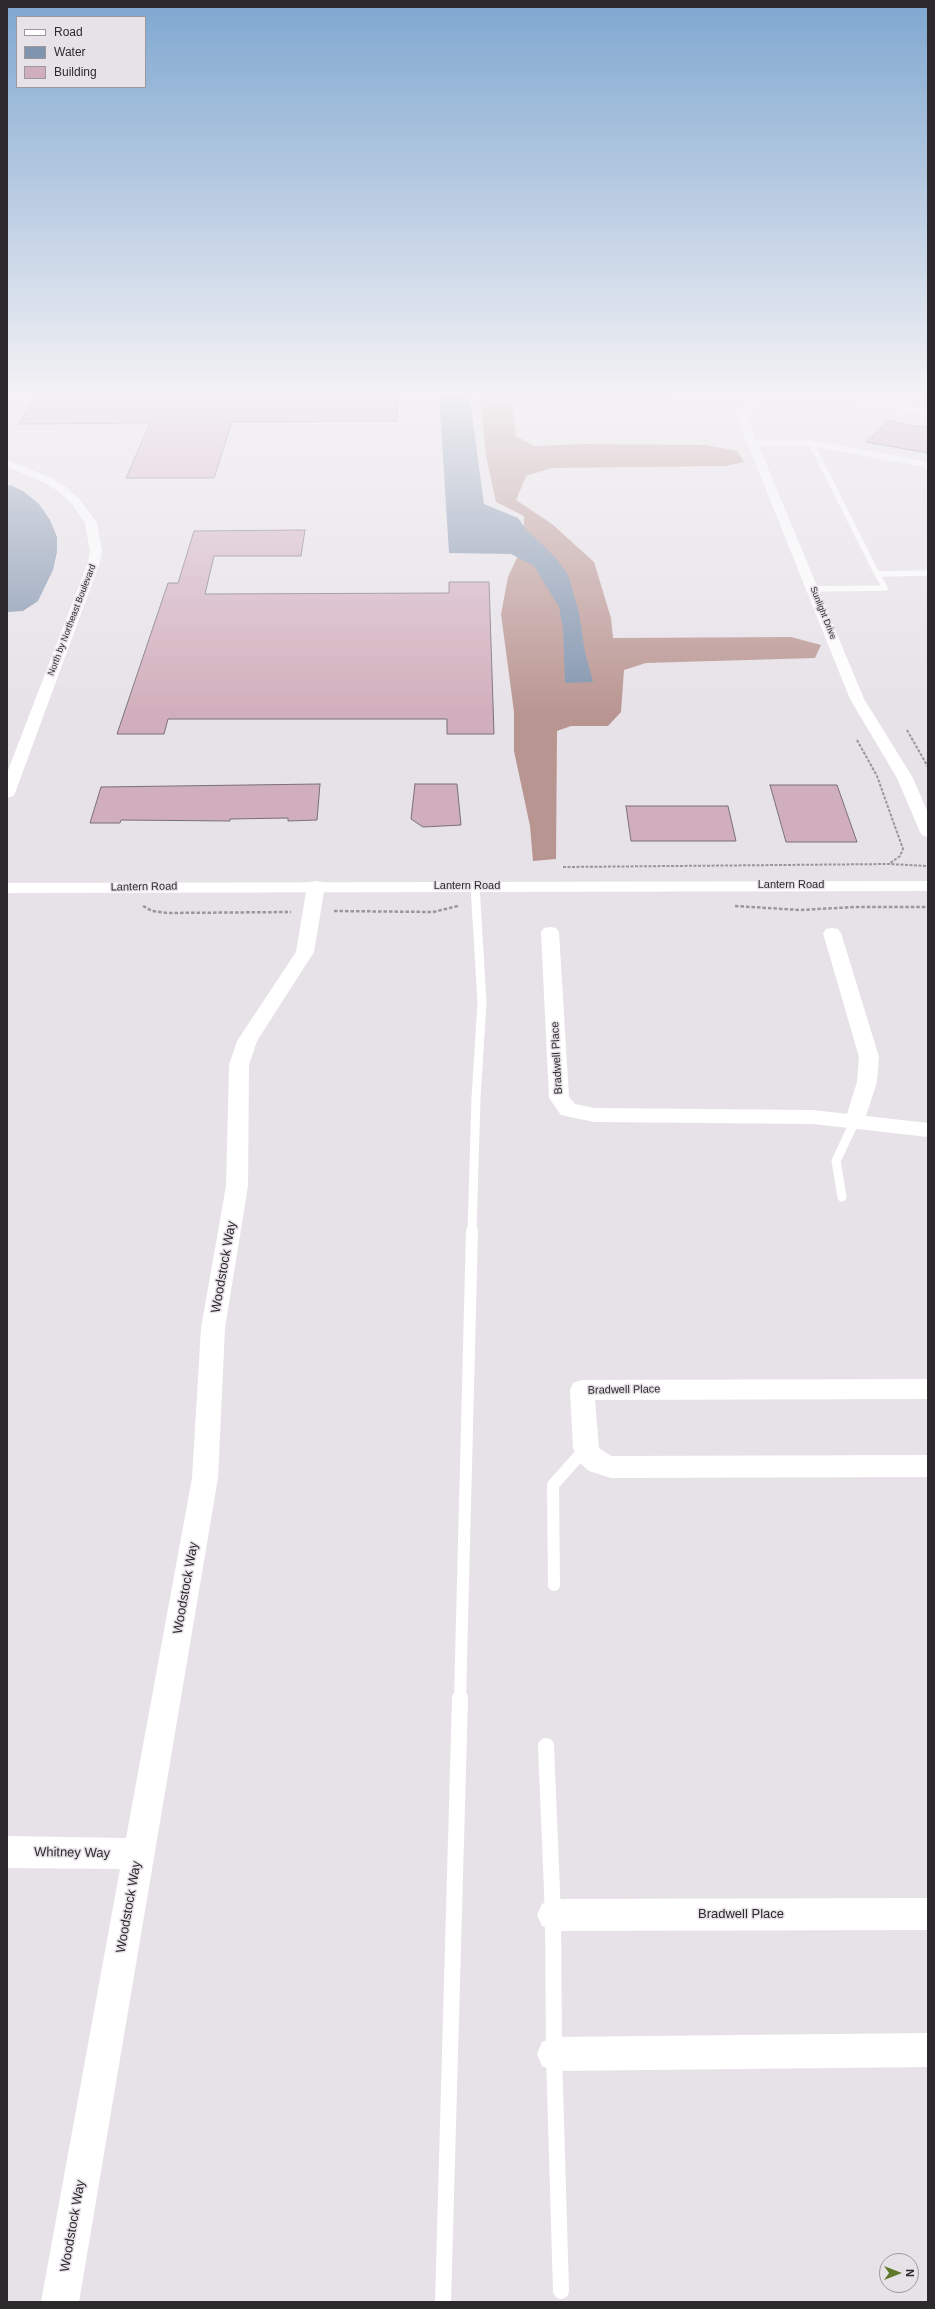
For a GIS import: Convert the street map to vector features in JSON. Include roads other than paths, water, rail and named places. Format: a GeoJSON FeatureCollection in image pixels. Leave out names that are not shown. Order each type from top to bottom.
{"type":"FeatureCollection","features":[{"type":"Feature","properties":{"kind":"street","name":"North by Northeast Boulevard"},"geometry":{"type":"LineString","coordinates":[[7,792],[94,562],[96,551],[91,523],[75,501]]}},
{"type":"Feature","properties":{"kind":"street","name":"Sunlight Drive"},"geometry":{"type":"LineString","coordinates":[[777,501],[857,699],[905,778],[928,832]]}},
{"type":"Feature","properties":{"kind":"street","name":"Lantern Road"},"geometry":{"type":"LineString","coordinates":[[7,888],[316,886],[928,886]]}},
{"type":"Feature","properties":{"kind":"street","name":"Woodstock Way"},"geometry":{"type":"LineString","coordinates":[[60,2302],[205,1478],[213,1328],[238,1186],[239,1065],[247,1041],[305,952],[316,886]]}},
{"type":"Feature","properties":{"kind":"street","name":"Bradwell Place"},"geometry":{"type":"LineString","coordinates":[[550,932],[559,1098],[561,1103],[568,1110],[594,1115],[813,1117],[854,1123],[928,1130]]}},
{"type":"Feature","properties":{"kind":"street"},"geometry":{"type":"LineString","coordinates":[[832,933],[869,1057],[867,1082],[854,1123]]}},
{"type":"Feature","properties":{"kind":"street","name":"Bradwell Place"},"geometry":{"type":"LineString","coordinates":[[586,1448],[582,1390],[928,1389]]}},
{"type":"Feature","properties":{"kind":"street"},"geometry":{"type":"LineString","coordinates":[[586,1448],[590,1456],[598,1463],[611,1467],[928,1466]]}},
{"type":"Feature","properties":{"kind":"street","name":"Whitney Way"},"geometry":{"type":"LineString","coordinates":[[7,1852],[138,1854]]}},
{"type":"Feature","properties":{"kind":"street","name":"Bradwell Place"},"geometry":{"type":"LineString","coordinates":[[553,1915],[928,1914]]}},
{"type":"Feature","properties":{"kind":"street"},"geometry":{"type":"LineString","coordinates":[[554,2054],[928,2050]]}},
{"type":"Feature","properties":{"kind":"lane"},"geometry":{"type":"LineString","coordinates":[[813,589],[885,588],[840,501]]}},
{"type":"Feature","properties":{"kind":"lane"},"geometry":{"type":"LineString","coordinates":[[877,574],[928,573]]}},
{"type":"Feature","properties":{"kind":"lane"},"geometry":{"type":"LineString","coordinates":[[443,2302],[476,1098],[481,1028],[479,928],[475,886]]}},
{"type":"Feature","properties":{"kind":"lane"},"geometry":{"type":"LineString","coordinates":[[842,1197],[836,1161],[854,1123]]}},
{"type":"Feature","properties":{"kind":"lane"},"geometry":{"type":"LineString","coordinates":[[554,1585],[553,1485],[586,1448]]}},
{"type":"Feature","properties":{"kind":"lane"},"geometry":{"type":"LineString","coordinates":[[546,1746],[553,1915],[554,2054],[561,2291]]}},
{"type":"Feature","properties":{"kind":"water"},"geometry":{"type":"Polygon","coordinates":[[[7,501],[35,501],[50,520],[57,537],[57,552],[53,570],[38,601],[23,611],[7,612],[7,501]]]}},
{"type":"Feature","properties":{"kind":"water"},"geometry":{"type":"Polygon","coordinates":[[[446,501],[484,501],[484,504],[518,518],[526,529],[555,557],[568,575],[579,613],[585,652],[593,682],[565,683],[563,628],[559,607],[534,566],[511,554],[449,553],[446,501]]]}}]}
